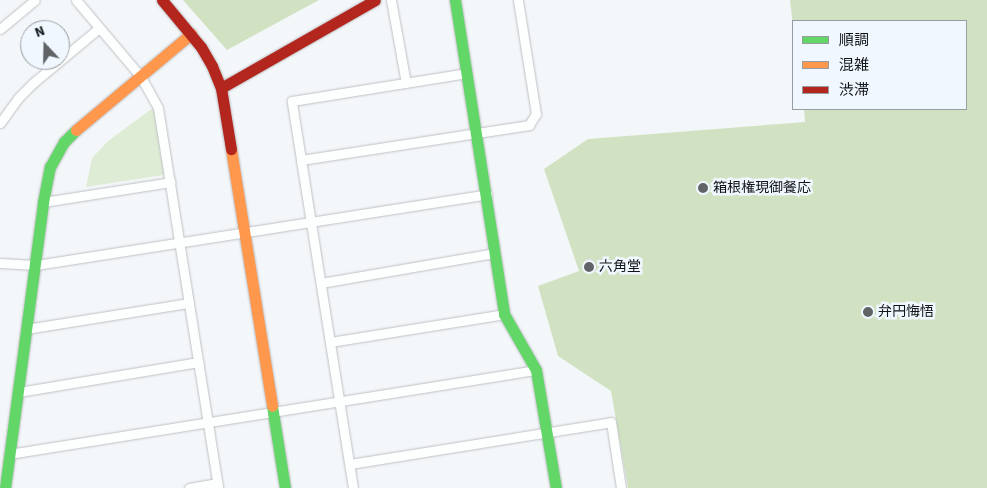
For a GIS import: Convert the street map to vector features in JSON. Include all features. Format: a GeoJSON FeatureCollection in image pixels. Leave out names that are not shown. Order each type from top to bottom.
{"type":"FeatureCollection","features":[{"type":"Feature","properties":{"kind":"street"},"geometry":{"type":"LineString","coordinates":[[0,29],[35,0]]}},
{"type":"Feature","properties":{"kind":"street"},"geometry":{"type":"LineString","coordinates":[[76,0],[141,77],[158,108],[218,486],[189,488]]}},
{"type":"Feature","properties":{"kind":"street"},"geometry":{"type":"LineString","coordinates":[[162,0],[191,34],[212,66],[221,88],[285,488]]}},
{"type":"Feature","properties":{"kind":"street"},"geometry":{"type":"LineString","coordinates":[[221,88],[375,0]]}},
{"type":"Feature","properties":{"kind":"street"},"geometry":{"type":"LineString","coordinates":[[391,0],[406,83]]}},
{"type":"Feature","properties":{"kind":"street"},"geometry":{"type":"LineString","coordinates":[[455,0],[504,314],[536,370],[556,488]]}},
{"type":"Feature","properties":{"kind":"street"},"geometry":{"type":"LineString","coordinates":[[301,160],[529,125],[536,114],[518,0]]}},
{"type":"Feature","properties":{"kind":"street"},"geometry":{"type":"LineString","coordinates":[[0,123],[18,98],[33,83],[99,28]]}},
{"type":"Feature","properties":{"kind":"street"},"geometry":{"type":"LineString","coordinates":[[5,488],[43,202],[50,167],[64,142],[84,121],[141,77],[191,34]]}},
{"type":"Feature","properties":{"kind":"street"},"geometry":{"type":"LineString","coordinates":[[353,488],[292,101],[466,73]]}},
{"type":"Feature","properties":{"kind":"street"},"geometry":{"type":"LineString","coordinates":[[43,202],[170,182]]}},
{"type":"Feature","properties":{"kind":"street"},"geometry":{"type":"LineString","coordinates":[[0,263],[36,265],[486,194]]}},
{"type":"Feature","properties":{"kind":"street"},"geometry":{"type":"LineString","coordinates":[[321,283],[495,252]]}},
{"type":"Feature","properties":{"kind":"street"},"geometry":{"type":"LineString","coordinates":[[26,329],[189,303]]}},
{"type":"Feature","properties":{"kind":"street"},"geometry":{"type":"LineString","coordinates":[[330,342],[504,314]]}},
{"type":"Feature","properties":{"kind":"street"},"geometry":{"type":"LineString","coordinates":[[19,392],[199,362]]}},
{"type":"Feature","properties":{"kind":"street"},"geometry":{"type":"LineString","coordinates":[[9,454],[340,403],[536,370]]}},
{"type":"Feature","properties":{"kind":"street"},"geometry":{"type":"LineString","coordinates":[[350,464],[610,422],[621,488]]}},
{"type":"Feature","properties":{"kind":"green space"},"geometry":{"type":"Polygon","coordinates":[[[183,0],[319,0],[227,50],[183,0]]]}},
{"type":"Feature","properties":{"kind":"green space"},"geometry":{"type":"Polygon","coordinates":[[[790,0],[987,0],[987,488],[628,488],[611,391],[558,356],[538,286],[579,271],[544,169],[588,139],[805,122],[804,110],[967,110],[967,20],[792,20],[790,0]]]}},
{"type":"Feature","properties":{"kind":"green space"},"geometry":{"type":"Polygon","coordinates":[[[154,107],[164,175],[86,187],[92,158],[108,141],[154,107]]]}},
{"type":"Feature","properties":{"kind":"building","name":"六角堂"},"geometry":{"type":"Polygon","coordinates":[[[586,259],[592,259],[595,264],[592,269],[586,270],[584,264],[586,259]]]}},
{"type":"Feature","properties":{"kind":"traffic: fast"},"geometry":{"type":"LineString","coordinates":[[455,0],[504,314],[536,370],[556,488]]}},
{"type":"Feature","properties":{"kind":"traffic: fast"},"geometry":{"type":"LineString","coordinates":[[5,488],[43,202],[50,167],[64,142],[76,130]]}},
{"type":"Feature","properties":{"kind":"traffic: fast"},"geometry":{"type":"LineString","coordinates":[[272,406],[285,488]]}},
{"type":"Feature","properties":{"kind":"traffic: slow"},"geometry":{"type":"LineString","coordinates":[[76,130],[191,34]]}},
{"type":"Feature","properties":{"kind":"traffic: slow"},"geometry":{"type":"LineString","coordinates":[[231,149],[272,406]]}},
{"type":"Feature","properties":{"kind":"traffic: jam"},"geometry":{"type":"LineString","coordinates":[[162,0],[201,47],[212,66],[221,88],[231,149]]}},
{"type":"Feature","properties":{"kind":"traffic: jam"},"geometry":{"type":"LineString","coordinates":[[221,88],[375,0]]}},
{"type":"Feature","properties":{"kind":"place","name":"箱根権現御餐応"},"geometry":{"type":"Point","coordinates":[703,188]}},
{"type":"Feature","properties":{"kind":"place","name":"六角堂"},"geometry":{"type":"Point","coordinates":[589,267]}},
{"type":"Feature","properties":{"kind":"place","name":"弁円悔悟"},"geometry":{"type":"Point","coordinates":[868,312]}}]}
